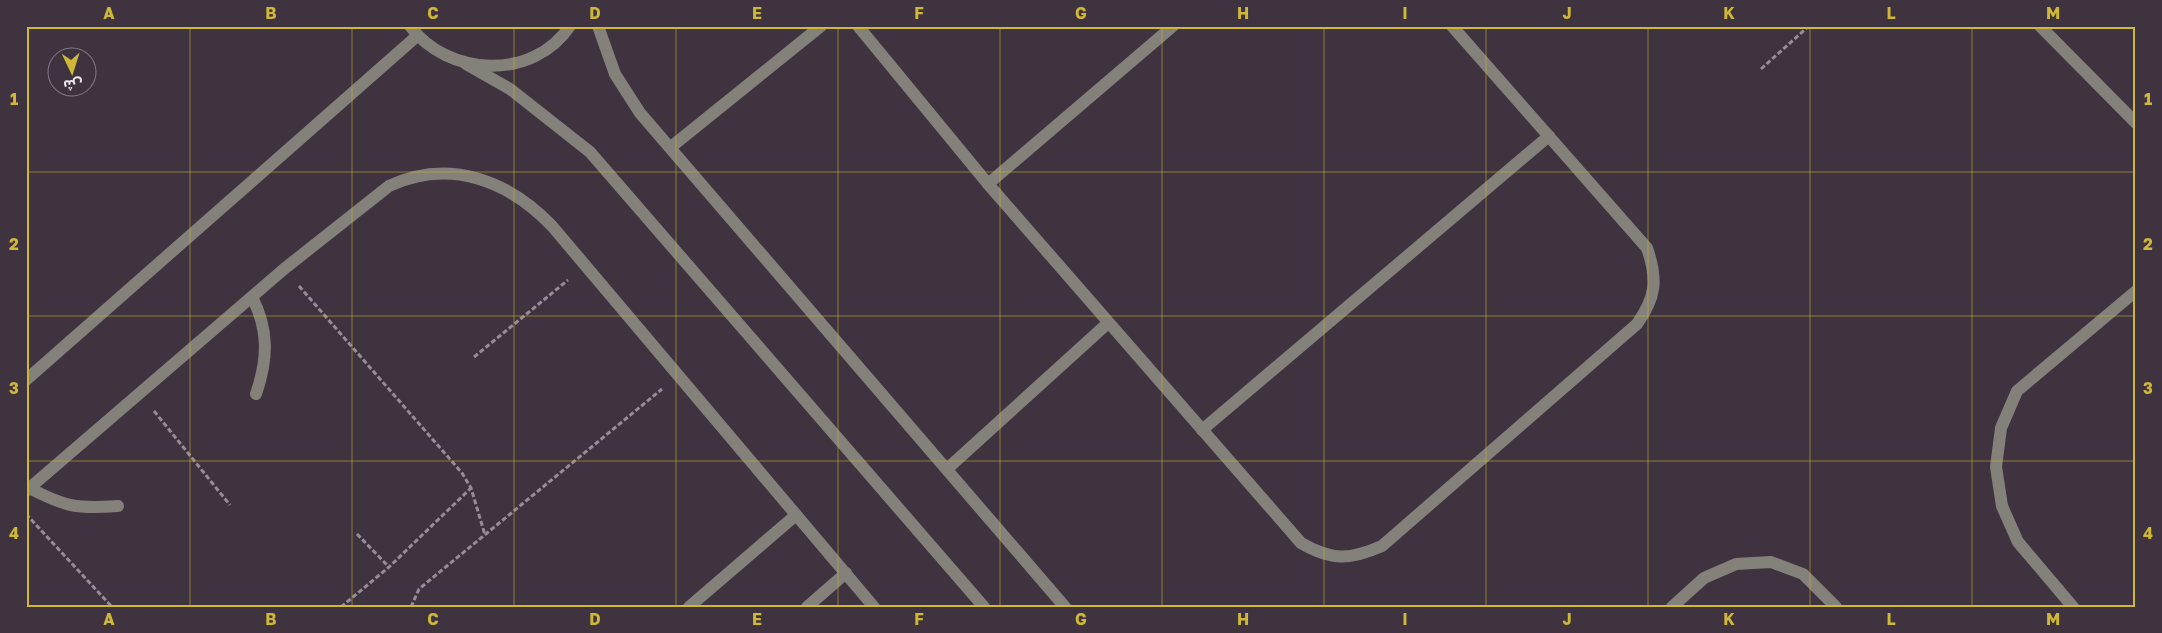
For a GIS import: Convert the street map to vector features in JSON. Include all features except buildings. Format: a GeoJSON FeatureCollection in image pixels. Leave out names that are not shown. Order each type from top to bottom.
{"type":"FeatureCollection","features":[{"type":"Feature","properties":{"kind":"street"},"geometry":{"type":"LineString","coordinates":[[466,64],[493,67],[520,62],[545,51],[566,33],[570,26]]}},
{"type":"Feature","properties":{"kind":"street"},"geometry":{"type":"LineString","coordinates":[[598,26],[615,74],[640,113],[1065,607]]}},
{"type":"Feature","properties":{"kind":"street"},"geometry":{"type":"LineString","coordinates":[[671,147],[821,26]]}},
{"type":"Feature","properties":{"kind":"street"},"geometry":{"type":"LineString","coordinates":[[858,26],[988,184],[1301,543],[1318,553],[1341,558],[1362,555],[1382,546],[1637,324],[1649,307],[1654,288],[1654,267],[1647,248],[1452,26]]}},
{"type":"Feature","properties":{"kind":"street"},"geometry":{"type":"LineString","coordinates":[[988,184],[1174,26]]}},
{"type":"Feature","properties":{"kind":"street"},"geometry":{"type":"LineString","coordinates":[[2040,26],[2136,123]]}},
{"type":"Feature","properties":{"kind":"street"},"geometry":{"type":"LineString","coordinates":[[26,380],[414,31],[432,48],[448,58],[466,64],[510,89],[551,119],[590,152],[984,607]]}},
{"type":"Feature","properties":{"kind":"street"},"geometry":{"type":"LineString","coordinates":[[1202,430],[1549,136]]}},
{"type":"Feature","properties":{"kind":"street"},"geometry":{"type":"LineString","coordinates":[[118,506],[86,508],[60,504],[28,489],[284,269],[389,186],[406,178],[425,174],[445,173],[484,180],[520,198],[537,210],[874,607]]}},
{"type":"Feature","properties":{"kind":"street"},"geometry":{"type":"LineString","coordinates":[[2073,607],[2018,542],[2002,506],[1996,467],[2001,428],[2016,391],[2136,291]]}},
{"type":"Feature","properties":{"kind":"street"},"geometry":{"type":"LineString","coordinates":[[252,297],[262,316],[266,347],[262,378],[256,394]]}},
{"type":"Feature","properties":{"kind":"street"},"geometry":{"type":"LineString","coordinates":[[947,469],[1108,323]]}},
{"type":"Feature","properties":{"kind":"street"},"geometry":{"type":"LineString","coordinates":[[689,607],[796,514]]}},
{"type":"Feature","properties":{"kind":"street"},"geometry":{"type":"LineString","coordinates":[[1672,607],[1704,578],[1736,564],[1770,562],[1803,574],[1836,607]]}},
{"type":"Feature","properties":{"kind":"street"},"geometry":{"type":"LineString","coordinates":[[808,607],[846,573]]}},
{"type":"Feature","properties":{"kind":"path"},"geometry":{"type":"LineString","coordinates":[[1761,68],[1809,26]]}},
{"type":"Feature","properties":{"kind":"path"},"geometry":{"type":"LineString","coordinates":[[474,357],[586,266]]}},
{"type":"Feature","properties":{"kind":"path"},"geometry":{"type":"LineString","coordinates":[[284,269],[462,473],[471,488],[485,535]]}},
{"type":"Feature","properties":{"kind":"path"},"geometry":{"type":"LineString","coordinates":[[411,607],[419,590],[679,375]]}},
{"type":"Feature","properties":{"kind":"path"},"geometry":{"type":"LineString","coordinates":[[139,393],[230,505]]}},
{"type":"Feature","properties":{"kind":"path"},"geometry":{"type":"LineString","coordinates":[[341,607],[389,566],[471,488]]}},
{"type":"Feature","properties":{"kind":"path"},"geometry":{"type":"LineString","coordinates":[[26,514],[112,607]]}},
{"type":"Feature","properties":{"kind":"path"},"geometry":{"type":"LineString","coordinates":[[358,534],[389,566]]}}]}
